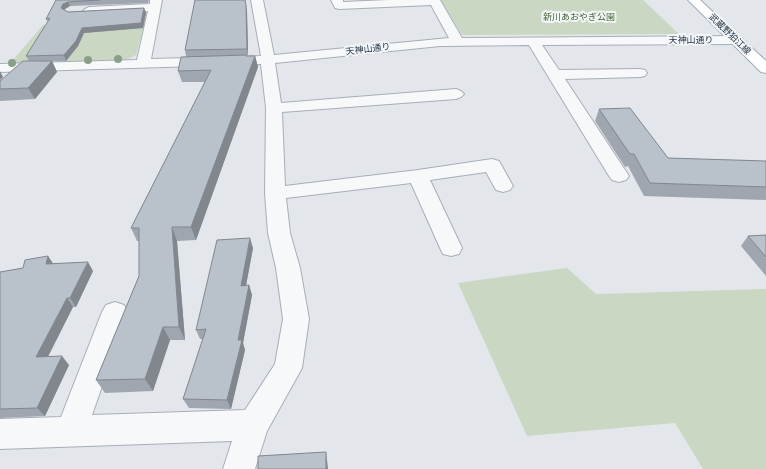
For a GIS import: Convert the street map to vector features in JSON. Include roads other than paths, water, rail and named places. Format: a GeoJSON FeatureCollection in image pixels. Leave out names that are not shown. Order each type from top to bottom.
{"type":"FeatureCollection","features":[{"type":"Feature","properties":{"kind":"main road","name":"武蔵野狛江線"},"geometry":{"type":"LineString","coordinates":[[694,0],[766,69]]}},
{"type":"Feature","properties":{"kind":"street"},"geometry":{"type":"LineString","coordinates":[[239,469],[253,425],[288,368],[296,319],[288,268],[279,233],[275,194],[274,108],[268,60],[257,0]]}},
{"type":"Feature","properties":{"kind":"street"},"geometry":{"type":"LineString","coordinates":[[336,0],[339,6],[434,0],[458,42]]}},
{"type":"Feature","properties":{"kind":"street"},"geometry":{"type":"LineString","coordinates":[[77,12],[155,3],[144,63]]}},
{"type":"Feature","properties":{"kind":"street","name":"天神山通り"},"geometry":{"type":"LineString","coordinates":[[0,68],[268,60],[417,44],[458,42],[736,40]]}},
{"type":"Feature","properties":{"kind":"street"},"geometry":{"type":"LineString","coordinates":[[533,41],[619,176]]}},
{"type":"Feature","properties":{"kind":"street"},"geometry":{"type":"LineString","coordinates":[[10,80],[25,67]]}},
{"type":"Feature","properties":{"kind":"street"},"geometry":{"type":"LineString","coordinates":[[554,75],[640,74]]}},
{"type":"Feature","properties":{"kind":"street"},"geometry":{"type":"LineString","coordinates":[[274,108],[456,94]]}},
{"type":"Feature","properties":{"kind":"street"},"geometry":{"type":"LineString","coordinates":[[275,194],[492,165],[503,186]]}},
{"type":"Feature","properties":{"kind":"street"},"geometry":{"type":"LineString","coordinates":[[418,176],[451,248]]}},
{"type":"Feature","properties":{"kind":"street"},"geometry":{"type":"LineString","coordinates":[[71,431],[116,312]]}},
{"type":"Feature","properties":{"kind":"street"},"geometry":{"type":"LineString","coordinates":[[0,434],[253,425]]}},
{"type":"Feature","properties":{"kind":"park label","name":"新川あおやぎ公園"},"geometry":{"type":"Point","coordinates":[579,17]}}]}
